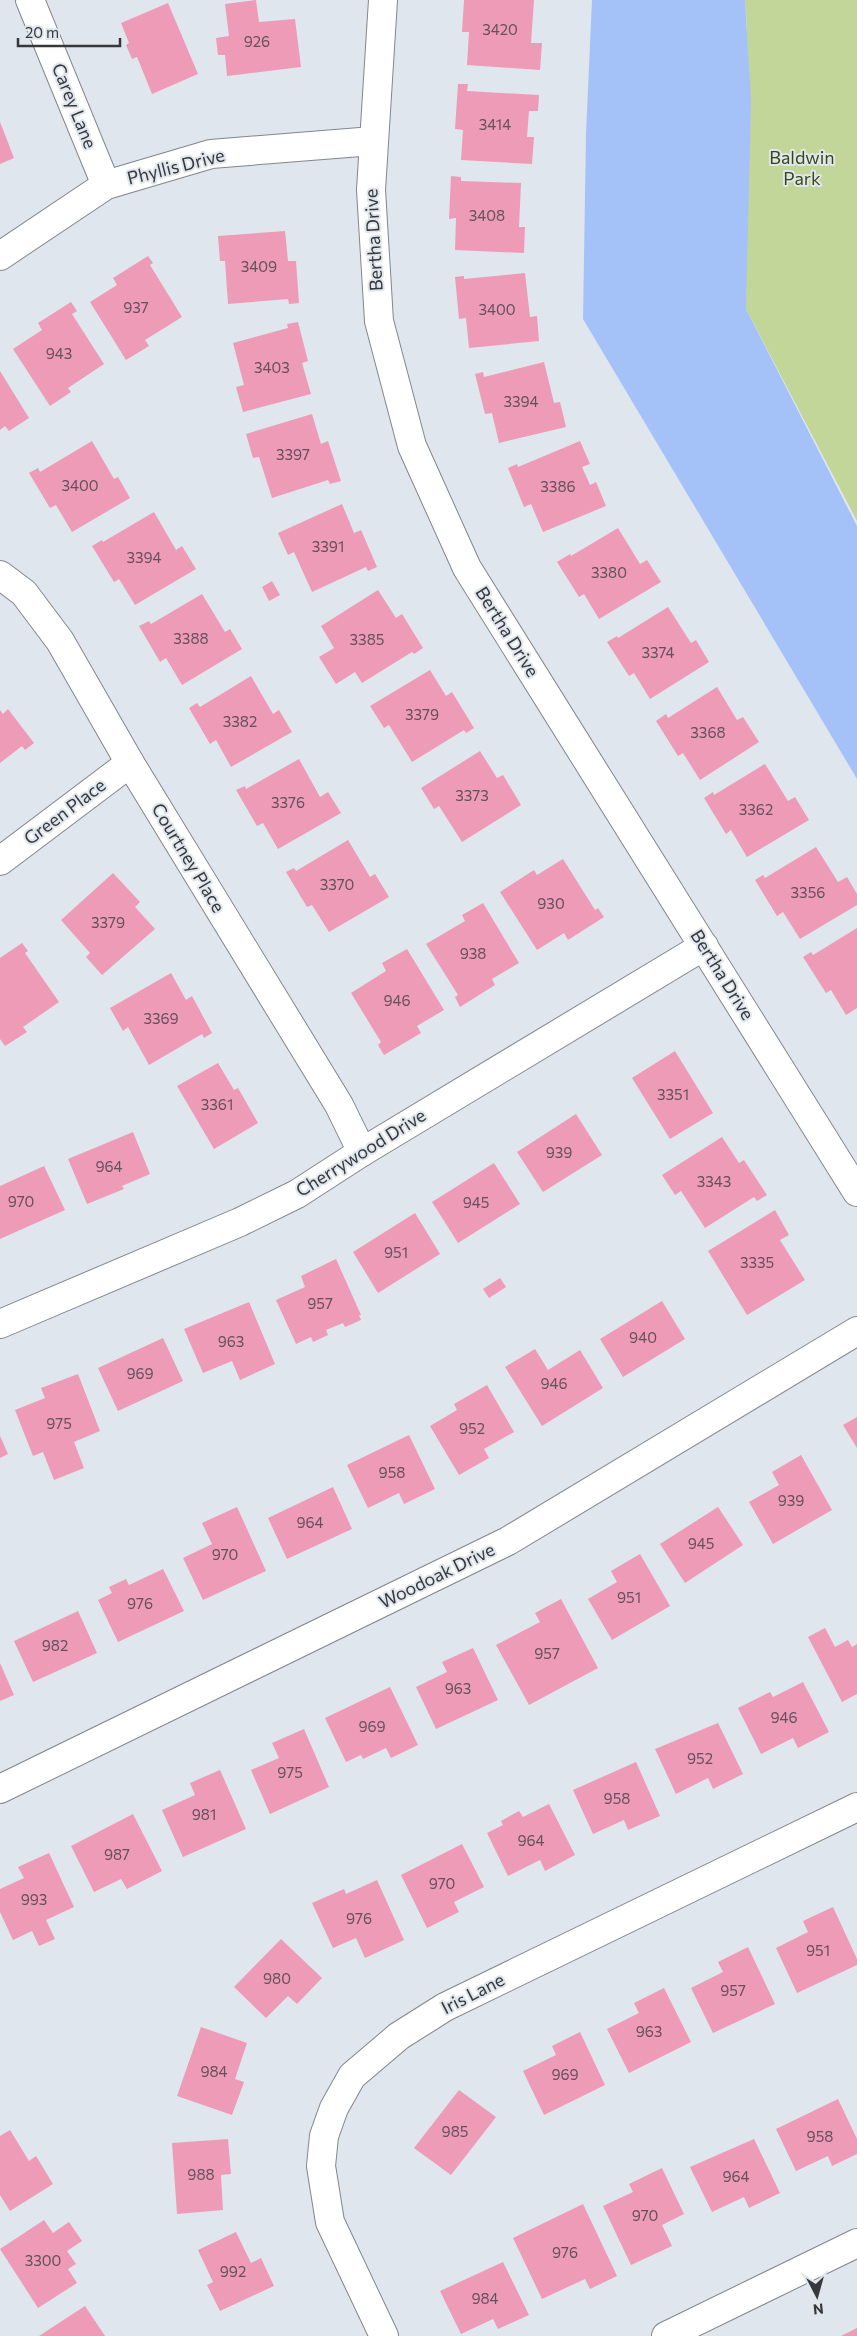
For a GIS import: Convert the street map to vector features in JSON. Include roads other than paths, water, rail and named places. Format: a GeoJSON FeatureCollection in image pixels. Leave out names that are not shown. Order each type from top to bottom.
{"type":"FeatureCollection","features":[{"type":"Feature","properties":{"kind":"street","name":"Carey Lane"},"geometry":{"type":"LineString","coordinates":[[30,0],[106,185]]}},
{"type":"Feature","properties":{"kind":"street","name":"Bertha Drive"},"geometry":{"type":"LineString","coordinates":[[383,0],[371,190],[379,321],[412,446],[467,568],[857,1192]]}},
{"type":"Feature","properties":{"kind":"street","name":"Phyllis Drive"},"geometry":{"type":"LineString","coordinates":[[0,256],[106,185],[211,154],[373,141]]}},
{"type":"Feature","properties":{"kind":"street","name":"Courtney Place"},"geometry":{"type":"LineString","coordinates":[[0,575],[24,592],[60,641],[130,763],[338,1106],[362,1152]]}},
{"type":"Feature","properties":{"kind":"street","name":"Green Place"},"geometry":{"type":"LineString","coordinates":[[0,861],[130,763]]}},
{"type":"Feature","properties":{"kind":"street","name":"Cherrywood Drive"},"geometry":{"type":"LineString","coordinates":[[0,1324],[240,1222],[297,1194],[362,1152],[704,946]]}},
{"type":"Feature","properties":{"kind":"street","name":"Woodoak Drive"},"geometry":{"type":"LineString","coordinates":[[0,1789],[508,1541],[857,1331]]}},
{"type":"Feature","properties":{"kind":"street","name":"Iris Lane"},"geometry":{"type":"LineString","coordinates":[[384,2336],[330,2222],[321,2166],[324,2136],[334,2108],[352,2076],[399,2036],[445,2007],[857,1807]]}},
{"type":"Feature","properties":{"kind":"street"},"geometry":{"type":"LineString","coordinates":[[666,2336],[857,2243]]}},
{"type":"Feature","properties":{"kind":"water"},"geometry":{"type":"Polygon","coordinates":[[[592,0],[745,0],[751,100],[746,309],[857,526],[857,779],[583,319],[586,133],[592,0]]]}},
{"type":"Feature","properties":{"kind":"park label","name":"Baldwin Park"},"geometry":{"type":"Point","coordinates":[802,168]}}]}
